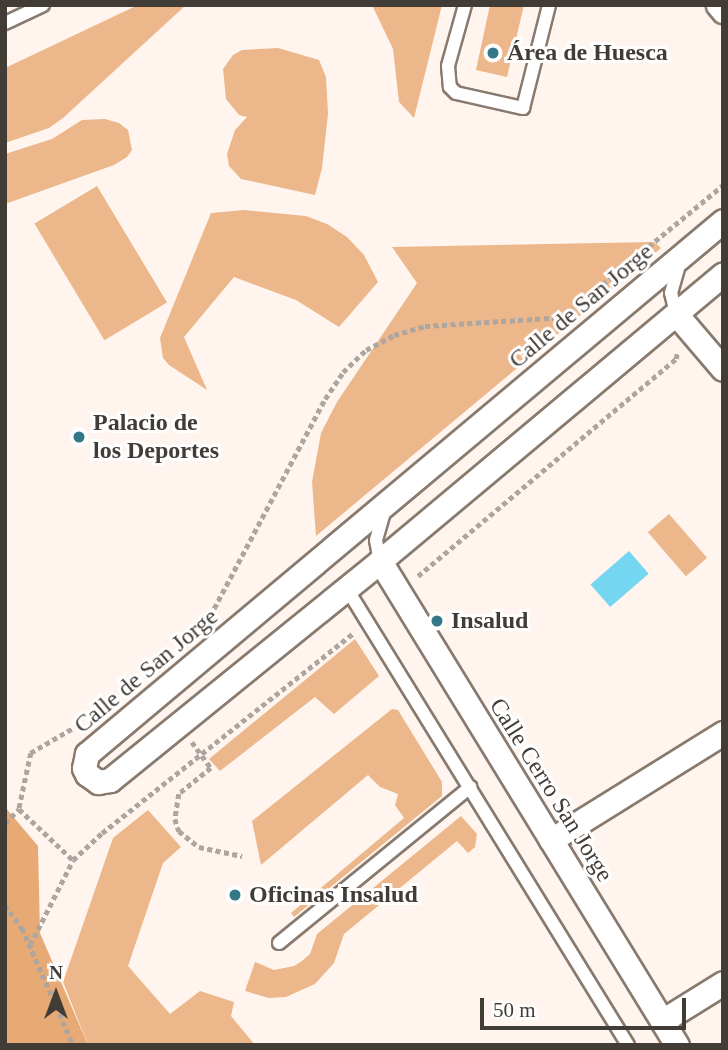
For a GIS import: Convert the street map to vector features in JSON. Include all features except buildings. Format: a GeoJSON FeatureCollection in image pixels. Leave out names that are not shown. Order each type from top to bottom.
{"type":"FeatureCollection","features":[{"type":"Feature","properties":{"kind":"street"},"geometry":{"type":"LineString","coordinates":[[718,5],[723,11]]}},
{"type":"Feature","properties":{"kind":"street","name":"Calle de San Jorge"},"geometry":{"type":"LineString","coordinates":[[723,221],[87,754],[84,768],[87,774],[98,782],[110,780],[347,589],[723,274]]}},
{"type":"Feature","properties":{"kind":"street"},"geometry":{"type":"LineString","coordinates":[[676,314],[723,369]]}},
{"type":"Feature","properties":{"kind":"street","name":"Calle Cerro San Jorge"},"geometry":{"type":"LineString","coordinates":[[380,561],[677,1045]]}},
{"type":"Feature","properties":{"kind":"street"},"geometry":{"type":"LineString","coordinates":[[551,841],[723,733]]}},
{"type":"Feature","properties":{"kind":"street"},"geometry":{"type":"LineString","coordinates":[[662,1021],[723,983]]}},
{"type":"Feature","properties":{"kind":"lane"},"geometry":{"type":"LineString","coordinates":[[5,23],[43,5]]}},
{"type":"Feature","properties":{"kind":"lane"},"geometry":{"type":"LineString","coordinates":[[465,5],[448,66],[450,87],[456,93],[523,108],[549,5]]}},
{"type":"Feature","properties":{"kind":"lane"},"geometry":{"type":"LineString","coordinates":[[676,314],[673,282],[686,252]]}},
{"type":"Feature","properties":{"kind":"lane"},"geometry":{"type":"LineString","coordinates":[[380,561],[377,529],[391,500]]}},
{"type":"Feature","properties":{"kind":"lane"},"geometry":{"type":"LineString","coordinates":[[347,589],[628,1045]]}},
{"type":"Feature","properties":{"kind":"lane"},"geometry":{"type":"LineString","coordinates":[[279,943],[470,787]]}},
{"type":"Feature","properties":{"kind":"path"},"geometry":{"type":"LineString","coordinates":[[210,617],[325,399],[343,372],[366,350],[394,335],[425,326],[563,317],[723,185]]}},
{"type":"Feature","properties":{"kind":"path"},"geometry":{"type":"LineString","coordinates":[[420,578],[417,574],[676,359],[679,345]]}},
{"type":"Feature","properties":{"kind":"path"},"geometry":{"type":"LineString","coordinates":[[200,625],[228,601]]}},
{"type":"Feature","properties":{"kind":"path"},"geometry":{"type":"LineString","coordinates":[[29,946],[73,860],[102,833],[368,621]]}},
{"type":"Feature","properties":{"kind":"path"},"geometry":{"type":"LineString","coordinates":[[5,823],[19,809],[31,753],[89,717]]}},
{"type":"Feature","properties":{"kind":"path"},"geometry":{"type":"LineString","coordinates":[[178,725],[211,768],[179,794],[175,819],[179,831],[199,847],[242,856]]}},
{"type":"Feature","properties":{"kind":"path"},"geometry":{"type":"LineString","coordinates":[[19,809],[73,860]]}},
{"type":"Feature","properties":{"kind":"path"},"geometry":{"type":"LineString","coordinates":[[5,905],[29,946],[73,1045]]}},
{"type":"Feature","properties":{"kind":"shaded area"},"geometry":{"type":"Polygon","coordinates":[[[138,5],[186,5],[63,118],[49,128],[5,143],[5,68],[138,5]]]}},
{"type":"Feature","properties":{"kind":"shaded area"},"geometry":{"type":"Polygon","coordinates":[[[372,5],[442,5],[414,118],[399,102],[393,49],[372,5]]]}},
{"type":"Feature","properties":{"kind":"shaded area"},"geometry":{"type":"Polygon","coordinates":[[[490,5],[524,5],[507,77],[476,70],[490,5]]]}},
{"type":"Feature","properties":{"kind":"shaded area"},"geometry":{"type":"Polygon","coordinates":[[[278,48],[319,60],[326,77],[328,114],[322,168],[315,195],[241,179],[229,166],[227,154],[235,130],[247,117],[239,115],[226,99],[223,69],[233,55],[242,50],[278,48]]]}},
{"type":"Feature","properties":{"kind":"shaded area"},"geometry":{"type":"Polygon","coordinates":[[[105,119],[119,123],[128,130],[132,150],[127,157],[114,165],[5,204],[5,154],[52,139],[82,120],[105,119]]]}},
{"type":"Feature","properties":{"kind":"shaded area"},"geometry":{"type":"Polygon","coordinates":[[[97,186],[167,303],[104,340],[34,224],[97,186]]]}},
{"type":"Feature","properties":{"kind":"shaded area"},"geometry":{"type":"Polygon","coordinates":[[[244,210],[306,216],[327,224],[347,237],[364,255],[378,282],[339,327],[296,300],[234,277],[184,337],[207,390],[169,365],[163,358],[160,338],[211,213],[244,210]]]}},
{"type":"Feature","properties":{"kind":"shaded area"},"geometry":{"type":"Polygon","coordinates":[[[654,242],[661,248],[316,536],[312,482],[321,433],[337,402],[417,283],[392,247],[654,242]]]}},
{"type":"Feature","properties":{"kind":"shaded area"},"geometry":{"type":"Polygon","coordinates":[[[669,514],[707,558],[686,576],[648,532],[669,514]]]}},
{"type":"Feature","properties":{"kind":"shaded area"},"geometry":{"type":"Polygon","coordinates":[[[355,639],[379,676],[334,714],[315,697],[220,771],[209,759],[355,639]]]}},
{"type":"Feature","properties":{"kind":"shaded area"},"geometry":{"type":"Polygon","coordinates":[[[392,709],[398,710],[442,782],[442,796],[294,917],[291,913],[404,818],[395,805],[398,794],[380,787],[368,775],[261,865],[252,821],[392,709]]]}},
{"type":"Feature","properties":{"kind":"shaded area"},"geometry":{"type":"Polygon","coordinates":[[[5,807],[38,846],[40,933],[88,1045],[5,1045],[5,807]]]}},
{"type":"Feature","properties":{"kind":"shaded area"},"geometry":{"type":"Polygon","coordinates":[[[148,810],[181,847],[163,863],[128,966],[170,1014],[200,991],[234,1002],[231,1016],[255,1045],[88,1045],[63,982],[113,838],[148,810]]]}},
{"type":"Feature","properties":{"kind":"shaded area"},"geometry":{"type":"Polygon","coordinates":[[[461,816],[477,834],[475,847],[468,853],[457,841],[344,934],[334,963],[315,984],[286,997],[269,998],[245,991],[255,962],[274,970],[294,966],[302,961],[310,954],[317,934],[461,816]]]}},
{"type":"Feature","properties":{"kind":"water"},"geometry":{"type":"Polygon","coordinates":[[[629,551],[649,574],[610,607],[591,584],[629,551]]]}},
{"type":"Feature","properties":{"kind":"place","name":"Área de Huesca"},"geometry":{"type":"Point","coordinates":[493,53]}},
{"type":"Feature","properties":{"kind":"place","name":"Palacio de los Deportes"},"geometry":{"type":"Point","coordinates":[79,437]}},
{"type":"Feature","properties":{"kind":"place","name":"Insalud"},"geometry":{"type":"Point","coordinates":[437,621]}},
{"type":"Feature","properties":{"kind":"place","name":"Oficinas Insalud"},"geometry":{"type":"Point","coordinates":[235,895]}}]}
